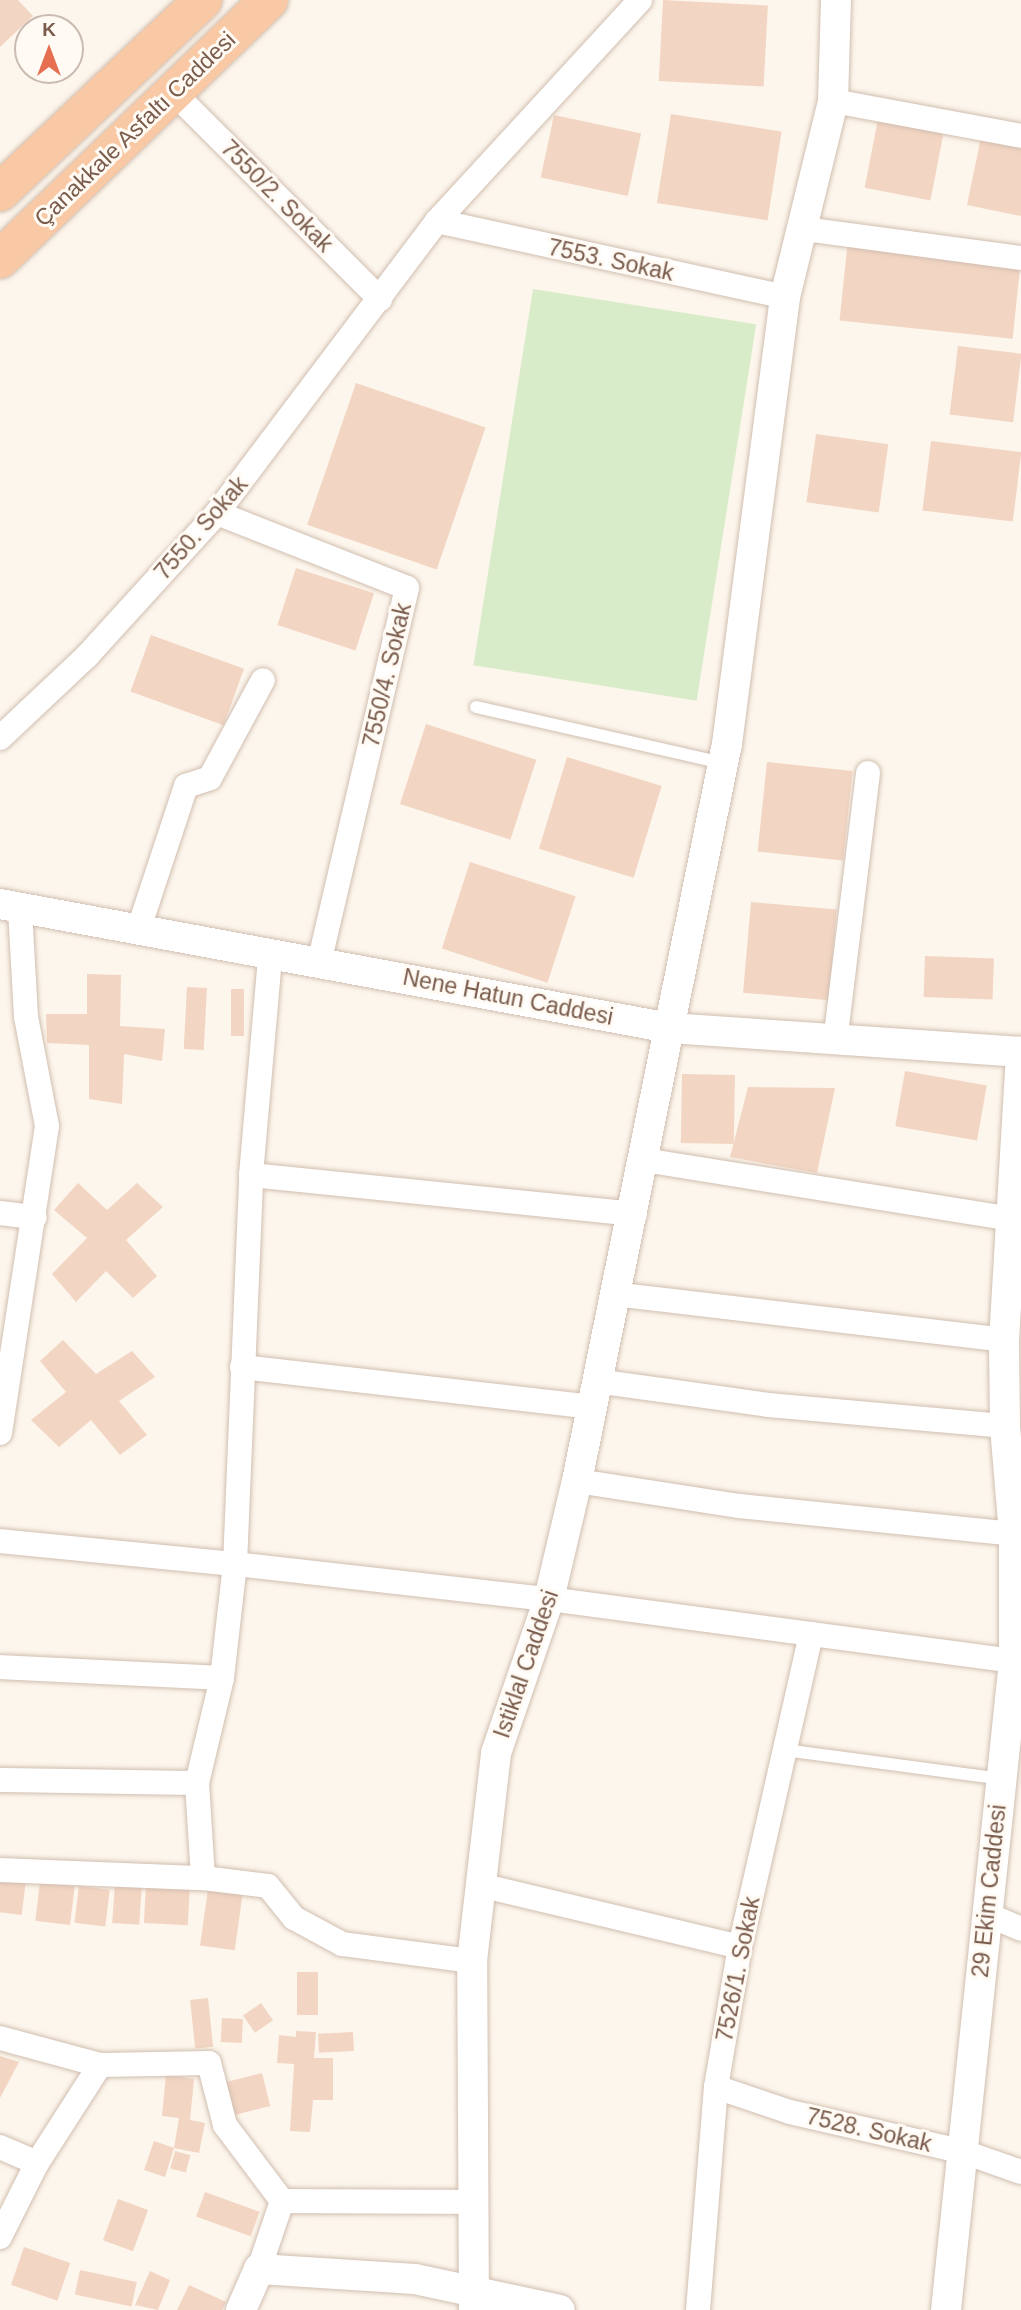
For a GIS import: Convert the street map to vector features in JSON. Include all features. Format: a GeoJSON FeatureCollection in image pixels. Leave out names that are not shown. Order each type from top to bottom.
{"type":"FeatureCollection","features":[{"type":"Feature","properties":{"kind":"highway","name":"Çanakkale Asfaltı Caddesi"},"geometry":{"type":"LineString","coordinates":[[0,192],[203,0]]}},
{"type":"Feature","properties":{"kind":"highway","name":"Çanakkale Asfaltı Caddesi"},"geometry":{"type":"LineString","coordinates":[[0,259],[269,0]]}},
{"type":"Feature","properties":{"kind":"street","name":"7550. Sokak"},"geometry":{"type":"LineString","coordinates":[[0,738],[87,656],[218,513],[437,221],[640,0]]}},
{"type":"Feature","properties":{"kind":"street","name":"Istiklal Caddesi"},"geometry":{"type":"LineString","coordinates":[[475,2299],[472,1961],[496,1753],[550,1599],[577,1481],[614,1294],[635,1214],[724,763],[785,297],[834,101],[836,0]]}},
{"type":"Feature","properties":{"kind":"street","name":"7550/2. Sokak"},"geometry":{"type":"LineString","coordinates":[[173,92],[380,299]]}},
{"type":"Feature","properties":{"kind":"street"},"geometry":{"type":"LineString","coordinates":[[834,101],[1021,136]]}},
{"type":"Feature","properties":{"kind":"street","name":"7553. Sokak"},"geometry":{"type":"LineString","coordinates":[[437,221],[785,297]]}},
{"type":"Feature","properties":{"kind":"street"},"geometry":{"type":"LineString","coordinates":[[804,229],[1021,258]]}},
{"type":"Feature","properties":{"kind":"street","name":"7550/4. Sokak"},"geometry":{"type":"LineString","coordinates":[[218,513],[407,587],[320,960]]}},
{"type":"Feature","properties":{"kind":"street"},"geometry":{"type":"LineString","coordinates":[[138,931],[186,786],[210,778],[263,680]]}},
{"type":"Feature","properties":{"kind":"street"},"geometry":{"type":"LineString","coordinates":[[835,1042],[868,773]]}},
{"type":"Feature","properties":{"kind":"street"},"geometry":{"type":"LineString","coordinates":[[0,1433],[47,1126],[26,1017],[10,907]]}},
{"type":"Feature","properties":{"kind":"street","name":"Nene Hatun Caddesi"},"geometry":{"type":"LineString","coordinates":[[10,907],[270,956],[320,960],[670,1028],[835,1042],[1021,1052]]}},
{"type":"Feature","properties":{"kind":"street"},"geometry":{"type":"LineString","coordinates":[[203,1878],[197,1783],[222,1678],[235,1564],[251,1175],[270,956]]}},
{"type":"Feature","properties":{"kind":"street","name":"29 Ekim Caddesi"},"geometry":{"type":"LineString","coordinates":[[946,2310],[1014,1661],[1017,1594],[1005,1426],[1004,1340],[1021,1052]]}},
{"type":"Feature","properties":{"kind":"street"},"geometry":{"type":"LineString","coordinates":[[644,1160],[1011,1219]]}},
{"type":"Feature","properties":{"kind":"street"},"geometry":{"type":"LineString","coordinates":[[251,1175],[635,1214]]}},
{"type":"Feature","properties":{"kind":"street"},"geometry":{"type":"LineString","coordinates":[[0,1213],[35,1217]]}},
{"type":"Feature","properties":{"kind":"street"},"geometry":{"type":"LineString","coordinates":[[614,1294],[1004,1340]]}},
{"type":"Feature","properties":{"kind":"street"},"geometry":{"type":"LineString","coordinates":[[242,1367],[769,1405],[1005,1426]]}},
{"type":"Feature","properties":{"kind":"street"},"geometry":{"type":"LineString","coordinates":[[577,1481],[739,1506],[1014,1534]]}},
{"type":"Feature","properties":{"kind":"street"},"geometry":{"type":"LineString","coordinates":[[0,1541],[550,1599],[1014,1661]]}},
{"type":"Feature","properties":{"kind":"street","name":"7526/1. Sokak"},"geometry":{"type":"LineString","coordinates":[[698,2310],[716,2087],[740,1947],[811,1634]]}},
{"type":"Feature","properties":{"kind":"street"},"geometry":{"type":"LineString","coordinates":[[0,1667],[222,1678]]}},
{"type":"Feature","properties":{"kind":"street"},"geometry":{"type":"LineString","coordinates":[[0,1780],[197,1783]]}},
{"type":"Feature","properties":{"kind":"street"},"geometry":{"type":"LineString","coordinates":[[0,1870],[203,1878],[268,1886],[294,1918],[342,1944],[472,1961]]}},
{"type":"Feature","properties":{"kind":"street"},"geometry":{"type":"LineString","coordinates":[[480,1885],[740,1947]]}},
{"type":"Feature","properties":{"kind":"street"},"geometry":{"type":"LineString","coordinates":[[986,1914],[1021,1929]]}},
{"type":"Feature","properties":{"kind":"street"},"geometry":{"type":"LineString","coordinates":[[0,2038],[100,2065],[209,2063],[225,2125],[282,2201]]}},
{"type":"Feature","properties":{"kind":"street"},"geometry":{"type":"LineString","coordinates":[[0,2237],[37,2163],[100,2065]]}},
{"type":"Feature","properties":{"kind":"street","name":"7528. Sokak"},"geometry":{"type":"LineString","coordinates":[[716,2087],[790,2112],[964,2152],[1021,2172]]}},
{"type":"Feature","properties":{"kind":"street"},"geometry":{"type":"LineString","coordinates":[[0,2147],[37,2163]]}},
{"type":"Feature","properties":{"kind":"street"},"geometry":{"type":"LineString","coordinates":[[282,2201],[476,2202]]}},
{"type":"Feature","properties":{"kind":"street"},"geometry":{"type":"LineString","coordinates":[[241,2310],[259,2269],[282,2201]]}},
{"type":"Feature","properties":{"kind":"street"},"geometry":{"type":"LineString","coordinates":[[259,2269],[415,2279],[475,2299],[561,2310]]}},
{"type":"Feature","properties":{"kind":"lane"},"geometry":{"type":"LineString","coordinates":[[476,707],[724,763]]}},
{"type":"Feature","properties":{"kind":"lane"},"geometry":{"type":"LineString","coordinates":[[785,1750],[1001,1779]]}},
{"type":"Feature","properties":{"kind":"green space"},"geometry":{"type":"Polygon","coordinates":[[[533,289],[756,324],[697,701],[473,665],[533,289]]]}},
{"type":"Feature","properties":{"kind":"building"},"geometry":{"type":"Polygon","coordinates":[[[0,0],[18,0],[31,14],[14,14],[14,34],[0,47],[0,0]]]}},
{"type":"Feature","properties":{"kind":"building"},"geometry":{"type":"Polygon","coordinates":[[[663,0],[768,5],[764,86],[659,81],[663,0]]]}},
{"type":"Feature","properties":{"kind":"building"},"geometry":{"type":"Polygon","coordinates":[[[671,114],[782,132],[768,220],[657,203],[671,114]]]}},
{"type":"Feature","properties":{"kind":"building"},"geometry":{"type":"Polygon","coordinates":[[[554,115],[641,134],[628,196],[541,178],[554,115]]]}},
{"type":"Feature","properties":{"kind":"building"},"geometry":{"type":"Polygon","coordinates":[[[878,119],[944,132],[930,200],[865,188],[878,119]]]}},
{"type":"Feature","properties":{"kind":"building"},"geometry":{"type":"Polygon","coordinates":[[[981,137],[1021,145],[1021,216],[967,205],[981,137]]]}},
{"type":"Feature","properties":{"kind":"building"},"geometry":{"type":"Polygon","coordinates":[[[848,240],[1021,258],[1013,339],[840,321],[848,240]]]}},
{"type":"Feature","properties":{"kind":"building"},"geometry":{"type":"Polygon","coordinates":[[[958,346],[1021,354],[1013,422],[950,414],[958,346]]]}},
{"type":"Feature","properties":{"kind":"building"},"geometry":{"type":"Polygon","coordinates":[[[356,383],[486,428],[437,569],[307,525],[356,383]]]}},
{"type":"Feature","properties":{"kind":"building"},"geometry":{"type":"Polygon","coordinates":[[[816,434],[888,444],[879,512],[806,502],[816,434]]]}},
{"type":"Feature","properties":{"kind":"building"},"geometry":{"type":"Polygon","coordinates":[[[931,441],[1021,452],[1013,522],[922,510],[931,441]]]}},
{"type":"Feature","properties":{"kind":"building"},"geometry":{"type":"Polygon","coordinates":[[[296,568],[374,593],[355,650],[277,625],[296,568]]]}},
{"type":"Feature","properties":{"kind":"building"},"geometry":{"type":"Polygon","coordinates":[[[151,635],[244,669],[224,725],[130,691],[151,635]]]}},
{"type":"Feature","properties":{"kind":"building"},"geometry":{"type":"Polygon","coordinates":[[[426,724],[536,760],[510,840],[400,804],[426,724]]]}},
{"type":"Feature","properties":{"kind":"building"},"geometry":{"type":"Polygon","coordinates":[[[567,757],[662,786],[634,878],[539,849],[567,757]]]}},
{"type":"Feature","properties":{"kind":"building"},"geometry":{"type":"Polygon","coordinates":[[[767,762],[853,771],[843,860],[758,852],[767,762]]]}},
{"type":"Feature","properties":{"kind":"building"},"geometry":{"type":"Polygon","coordinates":[[[470,862],[576,896],[547,983],[442,949],[470,862]]]}},
{"type":"Feature","properties":{"kind":"building"},"geometry":{"type":"Polygon","coordinates":[[[751,902],[837,909],[829,1000],[743,993],[751,902]]]}},
{"type":"Feature","properties":{"kind":"building"},"geometry":{"type":"Polygon","coordinates":[[[925,956],[994,958],[993,999],[924,997],[925,956]]]}},
{"type":"Feature","properties":{"kind":"building"},"geometry":{"type":"Polygon","coordinates":[[[87,974],[121,975],[120,1026],[165,1029],[162,1061],[124,1054],[122,1104],[89,1099],[89,1045],[47,1043],[46,1014],[87,1014],[87,974]]]}},
{"type":"Feature","properties":{"kind":"building"},"geometry":{"type":"Polygon","coordinates":[[[187,987],[207,988],[204,1050],[184,1049],[187,987]]]}},
{"type":"Feature","properties":{"kind":"building"},"geometry":{"type":"Polygon","coordinates":[[[231,989],[244,989],[244,1036],[231,1036],[231,989]]]}},
{"type":"Feature","properties":{"kind":"building"},"geometry":{"type":"Polygon","coordinates":[[[905,1071],[987,1085],[977,1141],[895,1126],[905,1071]]]}},
{"type":"Feature","properties":{"kind":"building"},"geometry":{"type":"Polygon","coordinates":[[[682,1074],[735,1075],[734,1144],[681,1143],[682,1074]]]}},
{"type":"Feature","properties":{"kind":"building"},"geometry":{"type":"Polygon","coordinates":[[[748,1087],[835,1088],[817,1173],[730,1157],[748,1087]]]}},
{"type":"Feature","properties":{"kind":"building"},"geometry":{"type":"Polygon","coordinates":[[[78,1183],[107,1210],[137,1183],[163,1207],[126,1240],[157,1276],[133,1298],[106,1271],[76,1302],[52,1274],[87,1238],[54,1210],[78,1183]]]}},
{"type":"Feature","properties":{"kind":"building"},"geometry":{"type":"Polygon","coordinates":[[[63,1340],[96,1374],[132,1351],[155,1377],[119,1401],[147,1435],[120,1455],[91,1420],[59,1447],[31,1420],[66,1392],[40,1361],[63,1340]]]}},
{"type":"Feature","properties":{"kind":"building"},"geometry":{"type":"Polygon","coordinates":[[[0,1878],[26,1881],[22,1915],[0,1912],[0,1878]]]}},
{"type":"Feature","properties":{"kind":"building"},"geometry":{"type":"Polygon","coordinates":[[[40,1882],[75,1886],[70,1925],[35,1921],[40,1882]]]}},
{"type":"Feature","properties":{"kind":"building"},"geometry":{"type":"Polygon","coordinates":[[[115,1883],[142,1885],[139,1925],[112,1923],[115,1883]]]}},
{"type":"Feature","properties":{"kind":"building"},"geometry":{"type":"Polygon","coordinates":[[[146,1883],[190,1885],[188,1925],[144,1923],[146,1883]]]}},
{"type":"Feature","properties":{"kind":"building"},"geometry":{"type":"Polygon","coordinates":[[[79,1886],[110,1890],[105,1927],[74,1923],[79,1886]]]}},
{"type":"Feature","properties":{"kind":"building"},"geometry":{"type":"Polygon","coordinates":[[[208,1889],[243,1894],[235,1950],[200,1945],[208,1889]]]}},
{"type":"Feature","properties":{"kind":"building"},"geometry":{"type":"Polygon","coordinates":[[[297,1972],[318,1972],[318,2015],[297,2015],[297,1972]]]}},
{"type":"Feature","properties":{"kind":"building"},"geometry":{"type":"Polygon","coordinates":[[[208,1998],[213,2047],[195,2049],[190,2000],[208,1998]]]}},
{"type":"Feature","properties":{"kind":"building"},"geometry":{"type":"Polygon","coordinates":[[[261,2003],[273,2020],[255,2033],[243,2016],[261,2003]]]}},
{"type":"Feature","properties":{"kind":"building"},"geometry":{"type":"Polygon","coordinates":[[[222,2018],[243,2019],[242,2043],[221,2042],[222,2018]]]}},
{"type":"Feature","properties":{"kind":"building"},"geometry":{"type":"Polygon","coordinates":[[[296,2031],[316,2032],[314,2058],[333,2058],[333,2100],[313,2100],[310,2132],[290,2131],[294,2064],[277,2063],[279,2035],[296,2037],[296,2031]]]}},
{"type":"Feature","properties":{"kind":"building"},"geometry":{"type":"Polygon","coordinates":[[[353,2032],[354,2051],[319,2053],[318,2034],[353,2032]]]}},
{"type":"Feature","properties":{"kind":"building"},"geometry":{"type":"Polygon","coordinates":[[[0,2056],[19,2062],[0,2098],[0,2056]]]}},
{"type":"Feature","properties":{"kind":"building"},"geometry":{"type":"Polygon","coordinates":[[[262,2073],[270,2106],[231,2116],[223,2083],[262,2073]]]}},
{"type":"Feature","properties":{"kind":"building"},"geometry":{"type":"Polygon","coordinates":[[[166,2075],[194,2079],[190,2120],[205,2123],[199,2153],[174,2148],[179,2118],[162,2116],[166,2075]]]}},
{"type":"Feature","properties":{"kind":"building"},"geometry":{"type":"Polygon","coordinates":[[[154,2141],[174,2148],[165,2177],[144,2170],[154,2141]]]}},
{"type":"Feature","properties":{"kind":"building"},"geometry":{"type":"Polygon","coordinates":[[[175,2151],[190,2155],[186,2173],[170,2168],[175,2151]]]}},
{"type":"Feature","properties":{"kind":"building"},"geometry":{"type":"Polygon","coordinates":[[[205,2192],[260,2212],[251,2236],[196,2216],[205,2192]]]}},
{"type":"Feature","properties":{"kind":"building"},"geometry":{"type":"Polygon","coordinates":[[[118,2199],[148,2210],[133,2251],[103,2240],[118,2199]]]}},
{"type":"Feature","properties":{"kind":"building"},"geometry":{"type":"Polygon","coordinates":[[[24,2247],[70,2263],[57,2301],[11,2285],[24,2247]]]}},
{"type":"Feature","properties":{"kind":"building"},"geometry":{"type":"Polygon","coordinates":[[[80,2270],[137,2282],[132,2307],[75,2294],[80,2270]]]}},
{"type":"Feature","properties":{"kind":"building"},"geometry":{"type":"Polygon","coordinates":[[[150,2271],[170,2280],[158,2310],[135,2305],[150,2271]]]}},
{"type":"Feature","properties":{"kind":"building"},"geometry":{"type":"Polygon","coordinates":[[[189,2285],[226,2302],[222,2310],[177,2310],[189,2285]]]}}]}
